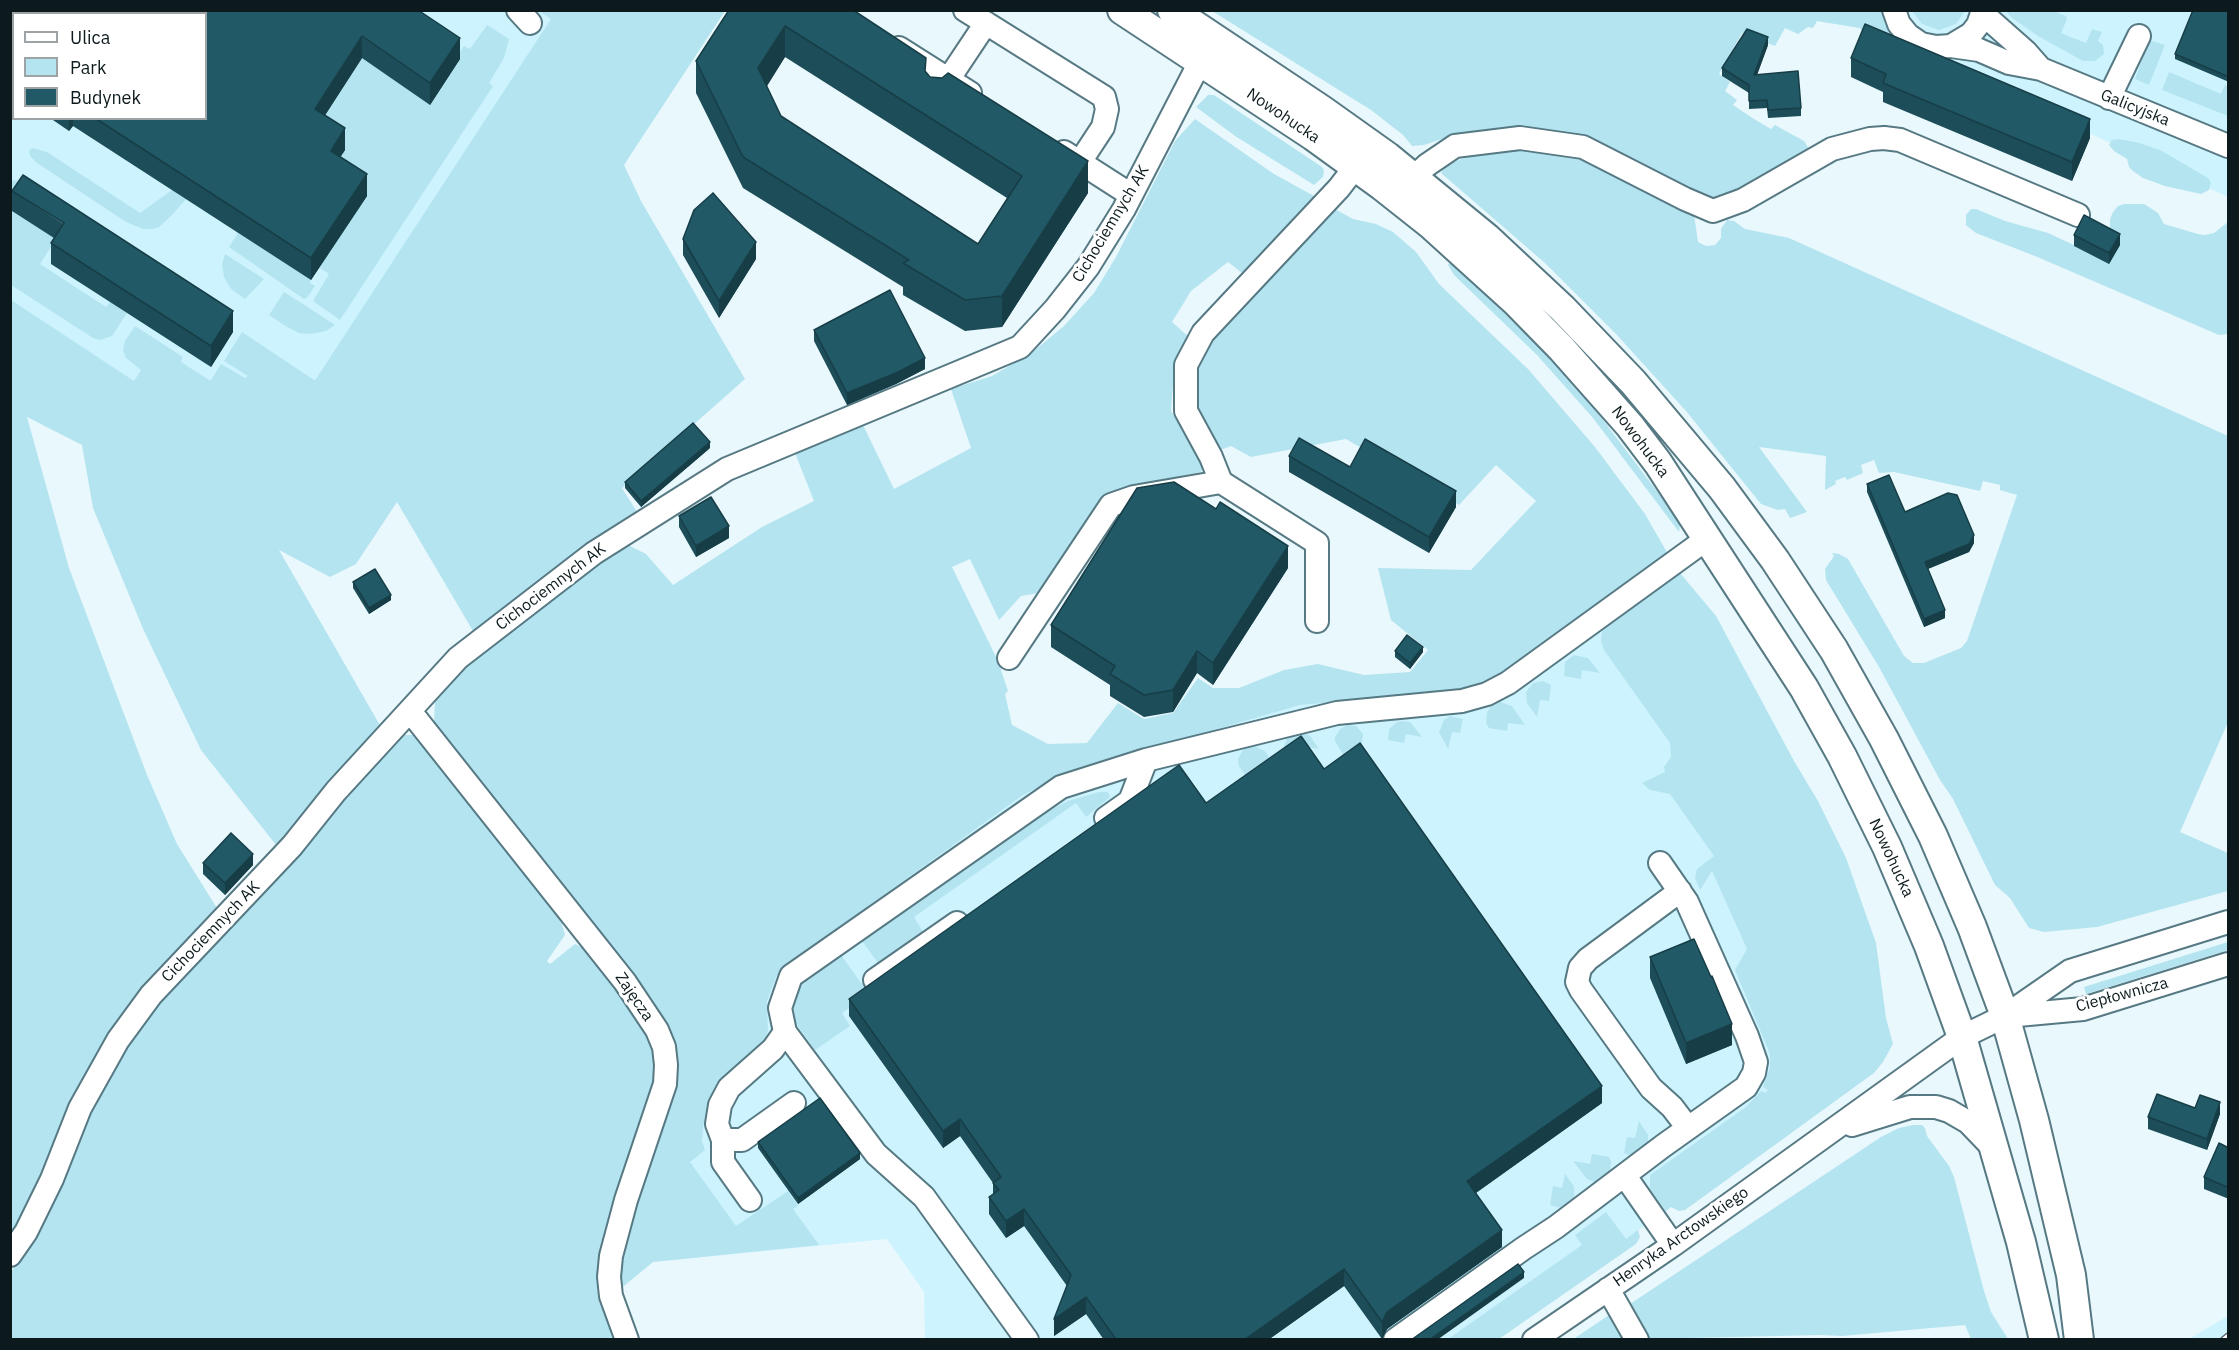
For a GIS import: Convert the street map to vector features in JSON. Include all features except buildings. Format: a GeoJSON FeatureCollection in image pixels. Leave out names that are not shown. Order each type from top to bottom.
{"type":"FeatureCollection","features":[{"type":"Feature","properties":{"kind":"main road","name":"Nowohucka"},"geometry":{"type":"LineString","coordinates":[[1122,10],[1356,166],[1430,224],[1517,303],[1561,348],[1630,426],[1658,463],[1804,688],[1842,756],[1887,847],[1918,918],[1962,1037],[2021,1242],[2044,1340]]}},
{"type":"Feature","properties":{"kind":"main road","name":"Nowohucka"},"geometry":{"type":"LineString","coordinates":[[1172,10],[1322,110],[1414,177],[1512,261],[1602,349],[1665,418],[1775,560],[1834,650],[1908,784],[1972,927],[2005,1016],[2034,1120],[2071,1275],[2079,1340]]}},
{"type":"Feature","properties":{"kind":"street"},"geometry":{"type":"LineString","coordinates":[[965,10],[1104,97],[1107,109],[1103,127],[1080,162]]}},
{"type":"Feature","properties":{"kind":"street","name":"Galicyjska"},"geometry":{"type":"LineString","coordinates":[[1894,10],[1899,24],[1908,36],[1921,44],[1979,50],[2009,63],[2042,69],[2229,146]]}},
{"type":"Feature","properties":{"kind":"street"},"geometry":{"type":"LineString","coordinates":[[1951,46],[1971,34],[1978,25],[1983,12]]}},
{"type":"Feature","properties":{"kind":"street","name":"Galicyjska"},"geometry":{"type":"LineString","coordinates":[[1983,12],[2042,69]]}},
{"type":"Feature","properties":{"kind":"street"},"geometry":{"type":"LineString","coordinates":[[942,88],[986,23]]}},
{"type":"Feature","properties":{"kind":"street"},"geometry":{"type":"LineString","coordinates":[[880,35],[942,88],[989,105]]}},
{"type":"Feature","properties":{"kind":"street"},"geometry":{"type":"LineString","coordinates":[[2109,98],[2139,36]]}},
{"type":"Feature","properties":{"kind":"street","name":"Cichociemnych AK"},"geometry":{"type":"LineString","coordinates":[[10,1255],[26,1232],[52,1179],[80,1108],[118,1040],[151,995],[292,846],[336,791],[458,658],[594,553],[727,469],[1020,347],[1055,309],[1088,267],[1131,195],[1200,62]]}},
{"type":"Feature","properties":{"kind":"street"},"geometry":{"type":"LineString","coordinates":[[1414,177],[1455,146],[1520,138],[1583,147],[1713,211],[1743,200],[1832,149],[1870,140],[1900,140],[2078,215]]}},
{"type":"Feature","properties":{"kind":"street"},"geometry":{"type":"LineString","coordinates":[[1049,143],[1131,195]]}},
{"type":"Feature","properties":{"kind":"street"},"geometry":{"type":"LineString","coordinates":[[1317,621],[1317,543],[1221,482],[1211,457],[1185,411],[1186,365],[1203,333],[1339,188],[1356,166]]}},
{"type":"Feature","properties":{"kind":"street"},"geometry":{"type":"LineString","coordinates":[[1009,658],[1111,505],[1134,497],[1221,482]]}},
{"type":"Feature","properties":{"kind":"street"},"geometry":{"type":"LineString","coordinates":[[1028,1340],[924,1197],[876,1154],[785,1032],[780,1008],[791,976],[1061,787],[1146,760],[1337,713],[1462,701],[1487,694],[1508,683],[1708,538]]}},
{"type":"Feature","properties":{"kind":"street","name":"Zajęcza"},"geometry":{"type":"LineString","coordinates":[[410,711],[625,982],[657,1030],[664,1047],[666,1065],[664,1084],[626,1200],[611,1256],[609,1277],[611,1296],[627,1340]]}},
{"type":"Feature","properties":{"kind":"street"},"geometry":{"type":"LineString","coordinates":[[1092,828],[1130,801],[1146,760]]}},
{"type":"Feature","properties":{"kind":"street"},"geometry":{"type":"LineString","coordinates":[[1395,1340],[1556,1227],[1746,1087],[1754,1073],[1755,1062],[1747,1036],[1687,902],[1674,896],[1660,863]]}},
{"type":"Feature","properties":{"kind":"street"},"geometry":{"type":"LineString","coordinates":[[1674,896],[1588,959],[1580,968],[1577,982],[1651,1088],[1672,1107],[1688,1128]]}},
{"type":"Feature","properties":{"kind":"street"},"geometry":{"type":"LineString","coordinates":[[875,981],[969,914]]}},
{"type":"Feature","properties":{"kind":"street","name":"Ciepłownicza"},"geometry":{"type":"LineString","coordinates":[[2005,1016],[2070,971],[2229,922]]}},
{"type":"Feature","properties":{"kind":"street","name":"Ciepłownicza"},"geometry":{"type":"LineString","coordinates":[[2005,1016],[2083,1008],[2229,964]]}},
{"type":"Feature","properties":{"kind":"street"},"geometry":{"type":"LineString","coordinates":[[1962,1037],[2005,1016]]}},
{"type":"Feature","properties":{"kind":"street"},"geometry":{"type":"LineString","coordinates":[[750,1200],[723,1162],[723,1140],[717,1124],[720,1106],[729,1088],[773,1049],[785,1032]]}},
{"type":"Feature","properties":{"kind":"street","name":"Henryka Arctowskiego"},"geometry":{"type":"LineString","coordinates":[[1534,1340],[1673,1245],[1962,1037]]}},
{"type":"Feature","properties":{"kind":"street"},"geometry":{"type":"LineString","coordinates":[[723,1140],[742,1140],[794,1104]]}},
{"type":"Feature","properties":{"kind":"street","name":"Henryka Arctowskiego"},"geometry":{"type":"LineString","coordinates":[[1827,1133],[1891,1112],[1923,1106],[1949,1111],[1968,1122],[1996,1152]]}},
{"type":"Feature","properties":{"kind":"street"},"geometry":{"type":"LineString","coordinates":[[1625,1176],[1673,1245]]}},
{"type":"Feature","properties":{"kind":"street"},"geometry":{"type":"LineString","coordinates":[[1608,1289],[1637,1340]]}},
{"type":"Feature","properties":{"kind":"shaded area"},"geometry":{"type":"Polygon","coordinates":[[[539,10],[568,29],[356,564],[11,407],[10,11],[539,10]]]}},
{"type":"Feature","properties":{"kind":"shaded area"},"geometry":{"type":"Polygon","coordinates":[[[1601,11],[2228,11],[2228,197],[1860,28],[1817,21],[1601,11]]]}},
{"type":"Feature","properties":{"kind":"shaded area"},"geometry":{"type":"Polygon","coordinates":[[[1586,591],[1684,747],[1833,1071],[1666,1211],[1483,1339],[925,1339],[924,1292],[887,1239],[653,1262],[704,1094],[755,984],[1014,768],[1303,694],[1452,682],[1586,591]]]}},
{"type":"Feature","properties":{"kind":"shaded area"},"geometry":{"type":"Polygon","coordinates":[[[2228,1316],[2228,1339],[2189,1339],[2228,1316]]]}},
{"type":"Feature","properties":{"kind":"green space"},"geometry":{"type":"Polygon","coordinates":[[[23,10],[79,11],[78,12],[22,12],[23,10]]]}},
{"type":"Feature","properties":{"kind":"green space"},"geometry":{"type":"Polygon","coordinates":[[[1883,10],[1885,21],[1895,38],[1865,36],[1860,28],[1817,21],[1813,28],[1808,27],[1798,34],[1785,28],[1775,46],[1742,33],[1719,74],[1730,82],[1725,91],[1737,100],[1733,105],[1771,129],[1775,125],[1804,141],[1809,149],[1806,154],[1729,198],[1715,199],[1698,196],[1533,129],[1497,129],[1460,133],[1424,145],[1412,146],[1403,135],[1371,110],[1212,11],[1883,10]]]}},
{"type":"Feature","properties":{"kind":"green space"},"geometry":{"type":"Polygon","coordinates":[[[539,11],[725,11],[624,165],[641,201],[745,379],[622,488],[637,512],[582,547],[473,631],[397,502],[356,564],[330,577],[279,550],[381,727],[280,850],[201,750],[144,631],[93,508],[82,445],[27,417],[69,568],[147,775],[177,844],[220,913],[156,977],[44,1173],[11,1237],[11,300],[134,381],[141,370],[126,358],[123,350],[125,341],[135,326],[183,357],[181,362],[209,380],[221,364],[245,378],[248,376],[224,361],[242,332],[314,380],[316,379],[551,19],[539,11]]]}},
{"type":"Feature","properties":{"kind":"green space"},"geometry":{"type":"Polygon","coordinates":[[[1912,11],[1965,11],[1956,24],[1939,30],[1922,24],[1912,11]]]}},
{"type":"Feature","properties":{"kind":"green space"},"geometry":{"type":"Polygon","coordinates":[[[2006,11],[2053,11],[2066,16],[2067,19],[2061,33],[2086,43],[2092,29],[2102,32],[2098,41],[2103,45],[2104,54],[2095,61],[2083,61],[2038,36],[2012,18],[2006,11]]]}},
{"type":"Feature","properties":{"kind":"green space"},"geometry":{"type":"Polygon","coordinates":[[[487,25],[509,39],[504,58],[489,83],[493,86],[340,320],[313,301],[329,274],[320,268],[301,153],[362,58],[428,101],[464,46],[470,49],[487,25]]]}},
{"type":"Feature","properties":{"kind":"green space"},"geometry":{"type":"Polygon","coordinates":[[[2149,40],[2165,45],[2149,85],[2135,79],[2149,40]]]}},
{"type":"Feature","properties":{"kind":"green space"},"geometry":{"type":"Polygon","coordinates":[[[2169,72],[2221,94],[2225,85],[2228,87],[2228,116],[2162,90],[2169,72]]]}},
{"type":"Feature","properties":{"kind":"green space"},"geometry":{"type":"Polygon","coordinates":[[[1208,95],[1214,95],[1322,167],[1323,177],[1314,185],[1235,136],[1196,107],[1208,95]]]}},
{"type":"Feature","properties":{"kind":"green space"},"geometry":{"type":"Polygon","coordinates":[[[1195,119],[1274,174],[1314,196],[1242,273],[1228,262],[1191,291],[1172,322],[1190,338],[1180,357],[1173,385],[1171,411],[1205,464],[1201,472],[1113,491],[1045,592],[1021,596],[999,620],[970,559],[952,567],[998,661],[1008,691],[1005,694],[1012,725],[1048,744],[1087,743],[1118,703],[1144,719],[1173,713],[1198,678],[1213,688],[1239,688],[1284,670],[1318,664],[1364,675],[1410,672],[1428,650],[1391,620],[1378,568],[1471,570],[1536,501],[1496,465],[1459,505],[1346,439],[1251,457],[1231,446],[1218,451],[1197,413],[1196,365],[1208,344],[1335,209],[1353,219],[1376,224],[1393,232],[1416,252],[1439,284],[1528,369],[1595,447],[1645,514],[1668,554],[1525,657],[1479,683],[1447,692],[1300,705],[1069,772],[1023,795],[783,967],[776,977],[767,1001],[768,1030],[765,1041],[756,1052],[722,1078],[712,1097],[703,1127],[702,1141],[705,1150],[690,1162],[736,1226],[788,1191],[798,1206],[793,1209],[819,1245],[653,1262],[613,1295],[666,1047],[434,724],[435,700],[465,663],[624,543],[646,554],[673,585],[762,527],[814,501],[795,453],[863,425],[894,489],[971,448],[951,389],[992,376],[1030,354],[1064,326],[1094,293],[1116,257],[1175,141],[1195,119]]]}},
{"type":"Feature","properties":{"kind":"green space"},"geometry":{"type":"Polygon","coordinates":[[[2112,140],[2140,143],[2162,151],[2208,178],[2211,182],[2209,190],[2201,194],[2165,186],[2143,178],[2129,167],[2127,159],[2109,145],[2112,140]]]}},
{"type":"Feature","properties":{"kind":"green space"},"geometry":{"type":"Polygon","coordinates":[[[32,148],[47,152],[140,213],[172,190],[186,199],[159,227],[143,229],[126,222],[37,163],[30,156],[29,151],[32,148]]]}},
{"type":"Feature","properties":{"kind":"green space"},"geometry":{"type":"Polygon","coordinates":[[[1521,148],[1580,155],[1694,214],[1698,242],[1706,246],[1715,245],[1721,238],[1721,229],[1727,220],[1734,221],[1745,229],[1789,238],[2228,436],[2228,722],[2180,832],[2228,853],[2228,891],[2097,927],[2044,932],[2029,928],[2010,898],[1995,885],[1953,799],[1940,780],[1879,667],[1826,580],[1825,569],[1834,556],[1832,553],[1848,559],[1904,656],[1913,663],[1924,663],[1961,648],[1967,641],[2017,495],[2000,490],[2000,485],[1983,481],[1980,491],[1894,472],[1879,473],[1874,460],[1861,465],[1863,473],[1847,480],[1845,477],[1835,481],[1836,484],[1825,490],[1826,456],[1759,447],[1807,512],[1790,518],[1785,509],[1778,510],[1761,504],[1686,411],[1617,335],[1545,263],[1441,173],[1445,166],[1461,159],[1487,152],[1521,148]]]}},
{"type":"Feature","properties":{"kind":"green space"},"geometry":{"type":"Polygon","coordinates":[[[11,180],[20,181],[72,214],[40,264],[106,307],[110,302],[127,313],[112,336],[100,340],[93,338],[11,285],[10,207],[14,209],[21,198],[11,188],[11,180]]]}},
{"type":"Feature","properties":{"kind":"green space"},"geometry":{"type":"Polygon","coordinates":[[[2144,204],[2158,213],[2164,224],[2198,234],[2214,233],[2228,222],[2228,334],[2219,335],[1976,233],[1966,225],[1966,215],[1971,209],[1976,209],[2005,221],[2048,233],[2089,252],[2110,233],[2110,219],[2113,212],[2118,206],[2144,204]]]}},
{"type":"Feature","properties":{"kind":"green space"},"geometry":{"type":"Polygon","coordinates":[[[238,233],[311,280],[310,283],[315,286],[307,298],[304,299],[229,247],[238,233]]]}},
{"type":"Feature","properties":{"kind":"green space"},"geometry":{"type":"Polygon","coordinates":[[[225,254],[264,279],[245,299],[231,289],[224,277],[222,264],[225,254]]]}},
{"type":"Feature","properties":{"kind":"green space"},"geometry":{"type":"Polygon","coordinates":[[[1451,261],[1495,302],[1594,408],[1680,524],[1679,532],[1593,418],[1537,355],[1454,275],[1448,265],[1451,261]]]}},
{"type":"Feature","properties":{"kind":"green space"},"geometry":{"type":"Polygon","coordinates":[[[284,292],[335,325],[326,331],[310,334],[299,333],[287,327],[269,315],[284,292]]]}},
{"type":"Feature","properties":{"kind":"green space"},"geometry":{"type":"Polygon","coordinates":[[[1680,573],[1716,616],[1818,801],[1846,858],[1876,943],[1886,1018],[1893,1044],[1874,1073],[1685,1210],[1679,1211],[1671,1207],[1666,1211],[1650,1189],[1650,1175],[1746,1107],[1761,1091],[1766,1093],[1768,1090],[1763,1087],[1770,1067],[1770,1054],[1735,970],[1747,949],[1712,871],[1700,890],[1695,878],[1697,869],[1714,856],[1670,794],[1650,790],[1642,783],[1665,772],[1664,767],[1671,757],[1670,743],[1604,650],[1601,641],[1602,632],[1608,624],[1680,573]]]}},
{"type":"Feature","properties":{"kind":"green space"},"geometry":{"type":"Polygon","coordinates":[[[1574,655],[1588,658],[1600,673],[1582,670],[1581,679],[1564,676],[1565,662],[1574,655]]]}},
{"type":"Feature","properties":{"kind":"green space"},"geometry":{"type":"Polygon","coordinates":[[[1543,681],[1551,685],[1549,701],[1540,700],[1537,717],[1527,703],[1526,692],[1533,683],[1543,681]]]}},
{"type":"Feature","properties":{"kind":"green space"},"geometry":{"type":"Polygon","coordinates":[[[1500,702],[1512,706],[1525,725],[1508,723],[1507,731],[1489,728],[1486,723],[1487,712],[1491,706],[1500,702]]]}},
{"type":"Feature","properties":{"kind":"green space"},"geometry":{"type":"Polygon","coordinates":[[[1450,716],[1463,719],[1460,733],[1452,732],[1448,749],[1439,732],[1444,720],[1450,716]]]}},
{"type":"Feature","properties":{"kind":"green space"},"geometry":{"type":"Polygon","coordinates":[[[1401,721],[1410,722],[1422,737],[1406,734],[1404,743],[1388,740],[1389,729],[1401,721]]]}},
{"type":"Feature","properties":{"kind":"green space"},"geometry":{"type":"Polygon","coordinates":[[[1348,725],[1356,726],[1363,734],[1361,750],[1349,765],[1335,741],[1340,729],[1348,725]]]}},
{"type":"Feature","properties":{"kind":"green space"},"geometry":{"type":"Polygon","coordinates":[[[1302,732],[1310,736],[1319,749],[1301,746],[1284,751],[1287,738],[1302,732]]]}},
{"type":"Feature","properties":{"kind":"green space"},"geometry":{"type":"Polygon","coordinates":[[[405,735],[415,735],[558,910],[565,935],[547,961],[550,964],[575,944],[591,952],[652,1036],[659,1074],[614,1216],[620,1339],[11,1340],[11,1272],[89,1110],[127,1043],[160,999],[395,739],[405,735]]]}},
{"type":"Feature","properties":{"kind":"green space"},"geometry":{"type":"Polygon","coordinates":[[[1254,746],[1265,751],[1269,757],[1265,772],[1253,786],[1239,766],[1238,759],[1244,748],[1254,746]]]}},
{"type":"Feature","properties":{"kind":"green space"},"geometry":{"type":"Polygon","coordinates":[[[1099,792],[1108,792],[1110,797],[1086,817],[1076,803],[914,917],[923,932],[878,963],[862,941],[1035,818],[1068,801],[1099,792]]]}},
{"type":"Feature","properties":{"kind":"green space"},"geometry":{"type":"Polygon","coordinates":[[[2228,942],[2228,950],[2086,994],[2084,987],[2228,942]]]}},
{"type":"Feature","properties":{"kind":"green space"},"geometry":{"type":"Polygon","coordinates":[[[841,955],[869,994],[842,1013],[850,1026],[815,1050],[795,1022],[792,1012],[793,999],[802,984],[841,955]]]}},
{"type":"Feature","properties":{"kind":"green space"},"geometry":{"type":"Polygon","coordinates":[[[1639,1121],[1648,1135],[1648,1145],[1632,1156],[1624,1153],[1627,1137],[1635,1138],[1639,1121]]]}},
{"type":"Feature","properties":{"kind":"green space"},"geometry":{"type":"Polygon","coordinates":[[[1922,1125],[1925,1128],[1927,1136],[1949,1166],[1954,1177],[1991,1312],[2008,1339],[1971,1339],[1965,1325],[1842,1336],[1645,1339],[1631,1315],[1630,1304],[1881,1137],[1899,1128],[1922,1125]]]}},
{"type":"Feature","properties":{"kind":"green space"},"geometry":{"type":"Polygon","coordinates":[[[1592,1154],[1609,1157],[1611,1161],[1610,1174],[1597,1183],[1587,1179],[1573,1161],[1590,1164],[1592,1154]]]}},
{"type":"Feature","properties":{"kind":"green space"},"geometry":{"type":"Polygon","coordinates":[[[1565,1174],[1574,1186],[1574,1199],[1562,1208],[1550,1205],[1553,1186],[1562,1188],[1565,1174]]]}},
{"type":"Feature","properties":{"kind":"green space"},"geometry":{"type":"Polygon","coordinates":[[[1606,1212],[1626,1239],[1638,1230],[1640,1237],[1636,1244],[1499,1339],[1448,1339],[1582,1245],[1575,1235],[1606,1212]]]}},
{"type":"Feature","properties":{"kind":"green space"},"geometry":{"type":"Polygon","coordinates":[[[1612,1313],[1628,1340],[1572,1340],[1612,1313]]]}},
{"type":"Feature","properties":{"kind":"railway"},"geometry":{"type":"LineString","coordinates":[[2223,1340],[2228,1336]]}}]}
